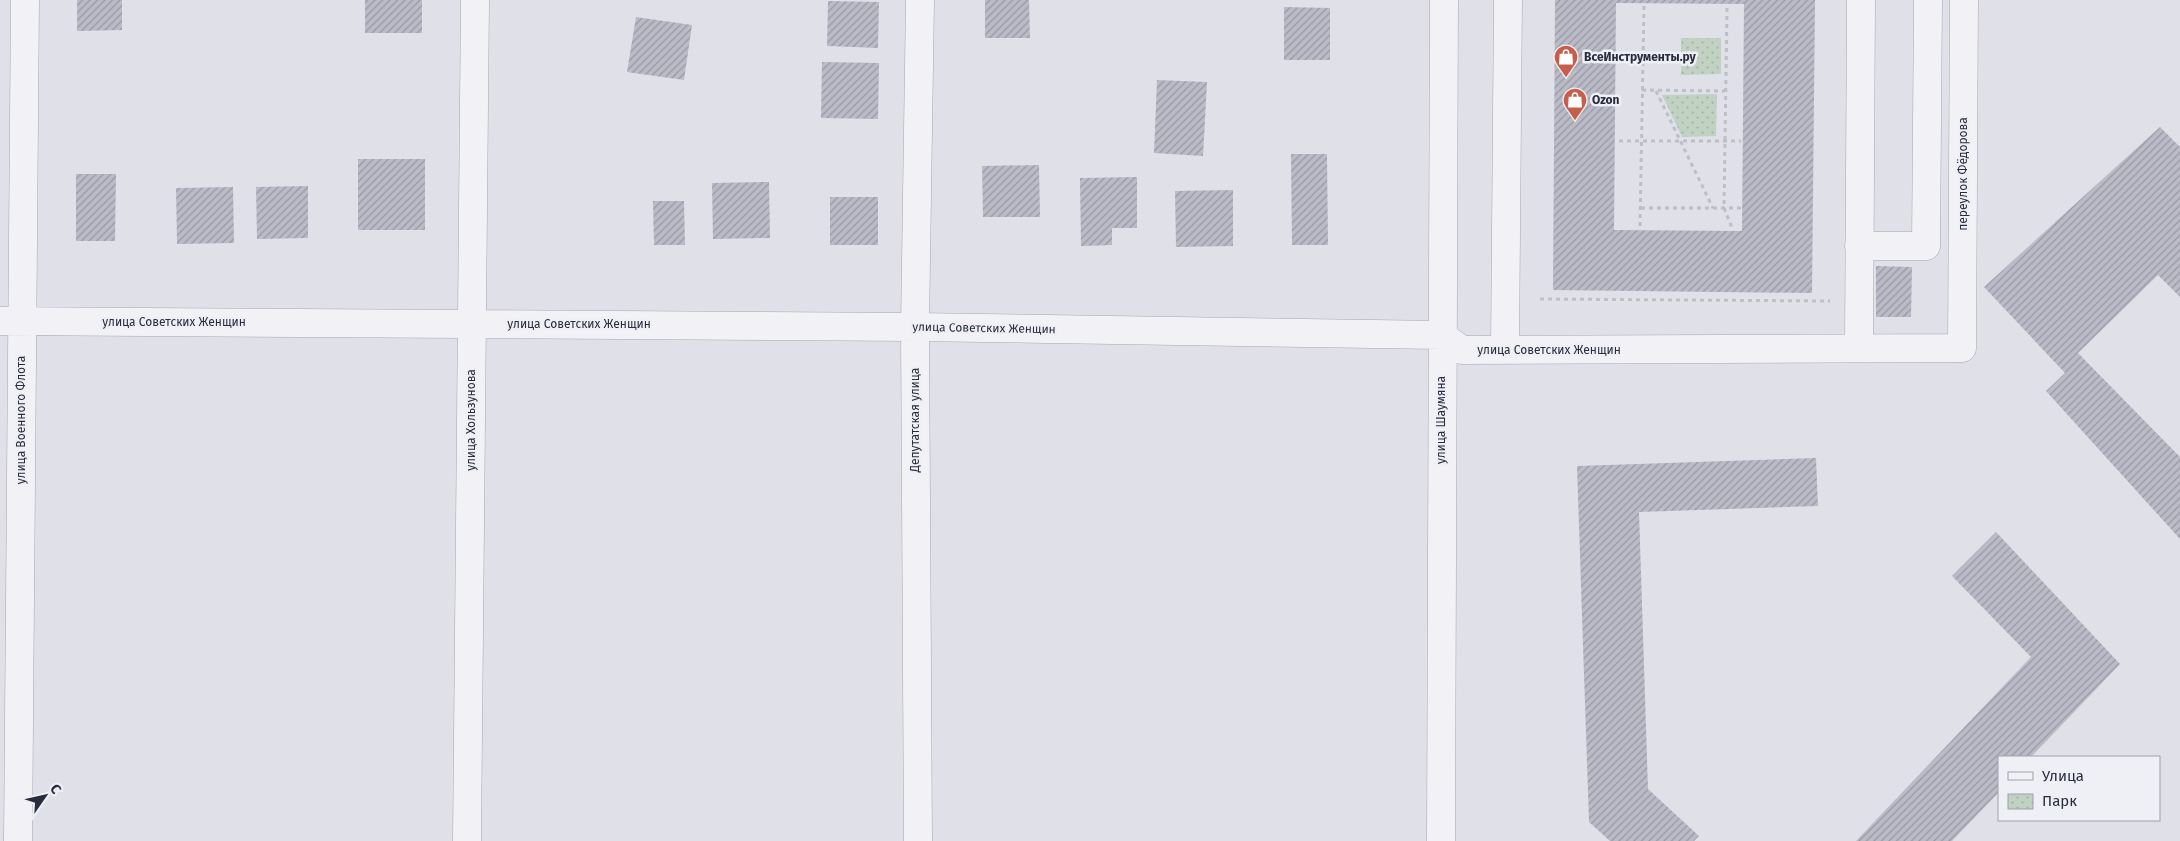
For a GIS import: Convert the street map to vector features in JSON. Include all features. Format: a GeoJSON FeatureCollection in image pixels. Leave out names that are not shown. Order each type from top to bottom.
{"type":"FeatureCollection","features":[{"type":"Feature","properties":{"kind":"street","name":"улица Военного Флота"},"geometry":{"type":"LineString","coordinates":[[18,841],[11,321],[25,0]]}},
{"type":"Feature","properties":{"kind":"street","name":"улица Хользунова"},"geometry":{"type":"LineString","coordinates":[[467,841],[475,0]]}},
{"type":"Feature","properties":{"kind":"street","name":"Депутатская улица"},"geometry":{"type":"LineString","coordinates":[[918,841],[915,327],[920,0]]}},
{"type":"Feature","properties":{"kind":"street","name":"улица Шаумяна"},"geometry":{"type":"LineString","coordinates":[[1441,841],[1441,335],[1444,0]]}},
{"type":"Feature","properties":{"kind":"street"},"geometry":{"type":"LineString","coordinates":[[1505,350],[1508,0]]}},
{"type":"Feature","properties":{"kind":"street"},"geometry":{"type":"LineString","coordinates":[[1859,348],[1861,0]]}},
{"type":"Feature","properties":{"kind":"street"},"geometry":{"type":"LineString","coordinates":[[1859,246],[1926,246],[1928,0]]}},
{"type":"Feature","properties":{"kind":"street","name":"переулок Фёдорова"},"geometry":{"type":"LineString","coordinates":[[1962,348],[1964,0]]}},
{"type":"Feature","properties":{"kind":"street","name":"улица Советских Женщин"},"geometry":{"type":"LineString","coordinates":[[11,321],[915,327],[1441,335],[1462,350],[1962,348]]}},
{"type":"Feature","properties":{"kind":"path"},"geometry":{"type":"LineString","coordinates":[[1640,226],[1644,6]]}},
{"type":"Feature","properties":{"kind":"path"},"geometry":{"type":"LineString","coordinates":[[1727,8],[1724,208],[1732,228]]}},
{"type":"Feature","properties":{"kind":"path"},"geometry":{"type":"LineString","coordinates":[[1642,90],[1726,91]]}},
{"type":"Feature","properties":{"kind":"path"},"geometry":{"type":"LineString","coordinates":[[1656,91],[1713,208]]}},
{"type":"Feature","properties":{"kind":"path"},"geometry":{"type":"LineString","coordinates":[[1619,141],[1741,141]]}},
{"type":"Feature","properties":{"kind":"path"},"geometry":{"type":"LineString","coordinates":[[1641,208],[1742,208]]}},
{"type":"Feature","properties":{"kind":"path"},"geometry":{"type":"LineString","coordinates":[[1540,299],[1833,301]]}},
{"type":"Feature","properties":{"kind":"green space"},"geometry":{"type":"Polygon","coordinates":[[[1681,38],[1721,38],[1721,74],[1681,75],[1681,38]]]}},
{"type":"Feature","properties":{"kind":"green space"},"geometry":{"type":"Polygon","coordinates":[[[1717,94],[1716,136],[1682,137],[1662,95],[1717,94]]]}},
{"type":"Feature","properties":{"kind":"building"},"geometry":{"type":"Polygon","coordinates":[[[77,0],[122,0],[122,30],[77,31],[77,0]]]}},
{"type":"Feature","properties":{"kind":"building"},"geometry":{"type":"Polygon","coordinates":[[[365,0],[422,0],[422,33],[365,33],[365,0]]]}},
{"type":"Feature","properties":{"kind":"building"},"geometry":{"type":"Polygon","coordinates":[[[985,0],[1029,0],[1030,38],[985,38],[985,0]]]}},
{"type":"Feature","properties":{"kind":"building"},"geometry":{"type":"Polygon","coordinates":[[[1555,0],[1815,0],[1812,293],[1553,290],[1555,0]],[[1616,3],[1614,230],[1742,231],[1744,4],[1616,3]]]}},
{"type":"Feature","properties":{"kind":"building"},"geometry":{"type":"Polygon","coordinates":[[[828,1],[879,2],[878,48],[827,46],[828,1]]]}},
{"type":"Feature","properties":{"kind":"building"},"geometry":{"type":"Polygon","coordinates":[[[1284,7],[1330,8],[1330,60],[1284,60],[1284,7]]]}},
{"type":"Feature","properties":{"kind":"building"},"geometry":{"type":"Polygon","coordinates":[[[636,17],[692,25],[684,80],[627,72],[636,17]]]}},
{"type":"Feature","properties":{"kind":"building"},"geometry":{"type":"Polygon","coordinates":[[[822,62],[879,63],[878,119],[821,118],[822,62]]]}},
{"type":"Feature","properties":{"kind":"building"},"geometry":{"type":"Polygon","coordinates":[[[1157,80],[1207,82],[1203,156],[1154,153],[1157,80]]]}},
{"type":"Feature","properties":{"kind":"building"},"geometry":{"type":"Polygon","coordinates":[[[2160,127],[2180,147],[2180,297],[2158,275],[2078,353],[2180,457],[2180,539],[2046,391],[2065,373],[1984,287],[2160,127]]]}},
{"type":"Feature","properties":{"kind":"building"},"geometry":{"type":"Polygon","coordinates":[[[1291,154],[1327,154],[1328,245],[1292,245],[1291,154]]]}},
{"type":"Feature","properties":{"kind":"building"},"geometry":{"type":"Polygon","coordinates":[[[358,159],[425,159],[425,230],[358,230],[358,159]]]}},
{"type":"Feature","properties":{"kind":"building"},"geometry":{"type":"Polygon","coordinates":[[[1039,165],[1040,217],[983,217],[982,166],[1039,165]]]}},
{"type":"Feature","properties":{"kind":"building"},"geometry":{"type":"Polygon","coordinates":[[[76,174],[116,174],[115,241],[76,241],[76,174]]]}},
{"type":"Feature","properties":{"kind":"building"},"geometry":{"type":"Polygon","coordinates":[[[1137,177],[1137,228],[1112,228],[1112,245],[1081,246],[1080,178],[1137,177]]]}},
{"type":"Feature","properties":{"kind":"building"},"geometry":{"type":"Polygon","coordinates":[[[769,182],[770,238],[713,239],[712,183],[769,182]]]}},
{"type":"Feature","properties":{"kind":"building"},"geometry":{"type":"Polygon","coordinates":[[[308,186],[308,238],[257,239],[256,187],[308,186]]]}},
{"type":"Feature","properties":{"kind":"building"},"geometry":{"type":"Polygon","coordinates":[[[233,187],[234,243],[177,244],[176,188],[233,187]]]}},
{"type":"Feature","properties":{"kind":"building"},"geometry":{"type":"Polygon","coordinates":[[[1233,190],[1233,246],[1176,247],[1175,191],[1233,190]]]}},
{"type":"Feature","properties":{"kind":"building"},"geometry":{"type":"Polygon","coordinates":[[[830,197],[878,197],[878,245],[830,245],[830,197]]]}},
{"type":"Feature","properties":{"kind":"building"},"geometry":{"type":"Polygon","coordinates":[[[653,201],[684,201],[685,245],[654,245],[653,201]]]}},
{"type":"Feature","properties":{"kind":"building"},"geometry":{"type":"Polygon","coordinates":[[[1876,266],[1912,267],[1911,317],[1876,317],[1876,266]]]}},
{"type":"Feature","properties":{"kind":"building"},"geometry":{"type":"Polygon","coordinates":[[[1816,458],[1818,506],[1639,512],[1648,789],[1699,836],[1694,841],[1610,841],[1589,822],[1577,466],[1816,458]]]}},
{"type":"Feature","properties":{"kind":"building"},"geometry":{"type":"Polygon","coordinates":[[[1996,532],[2120,664],[2032,756],[1998,756],[1998,793],[1952,841],[1856,841],[2031,657],[1952,576],[1996,532]]]}},
{"type":"Feature","properties":{"kind":"place","name":"ВсеИнструменты.ру"},"geometry":{"type":"Point","coordinates":[1566,78]}},
{"type":"Feature","properties":{"kind":"place","name":"Ozon"},"geometry":{"type":"Point","coordinates":[1575,121]}}]}
